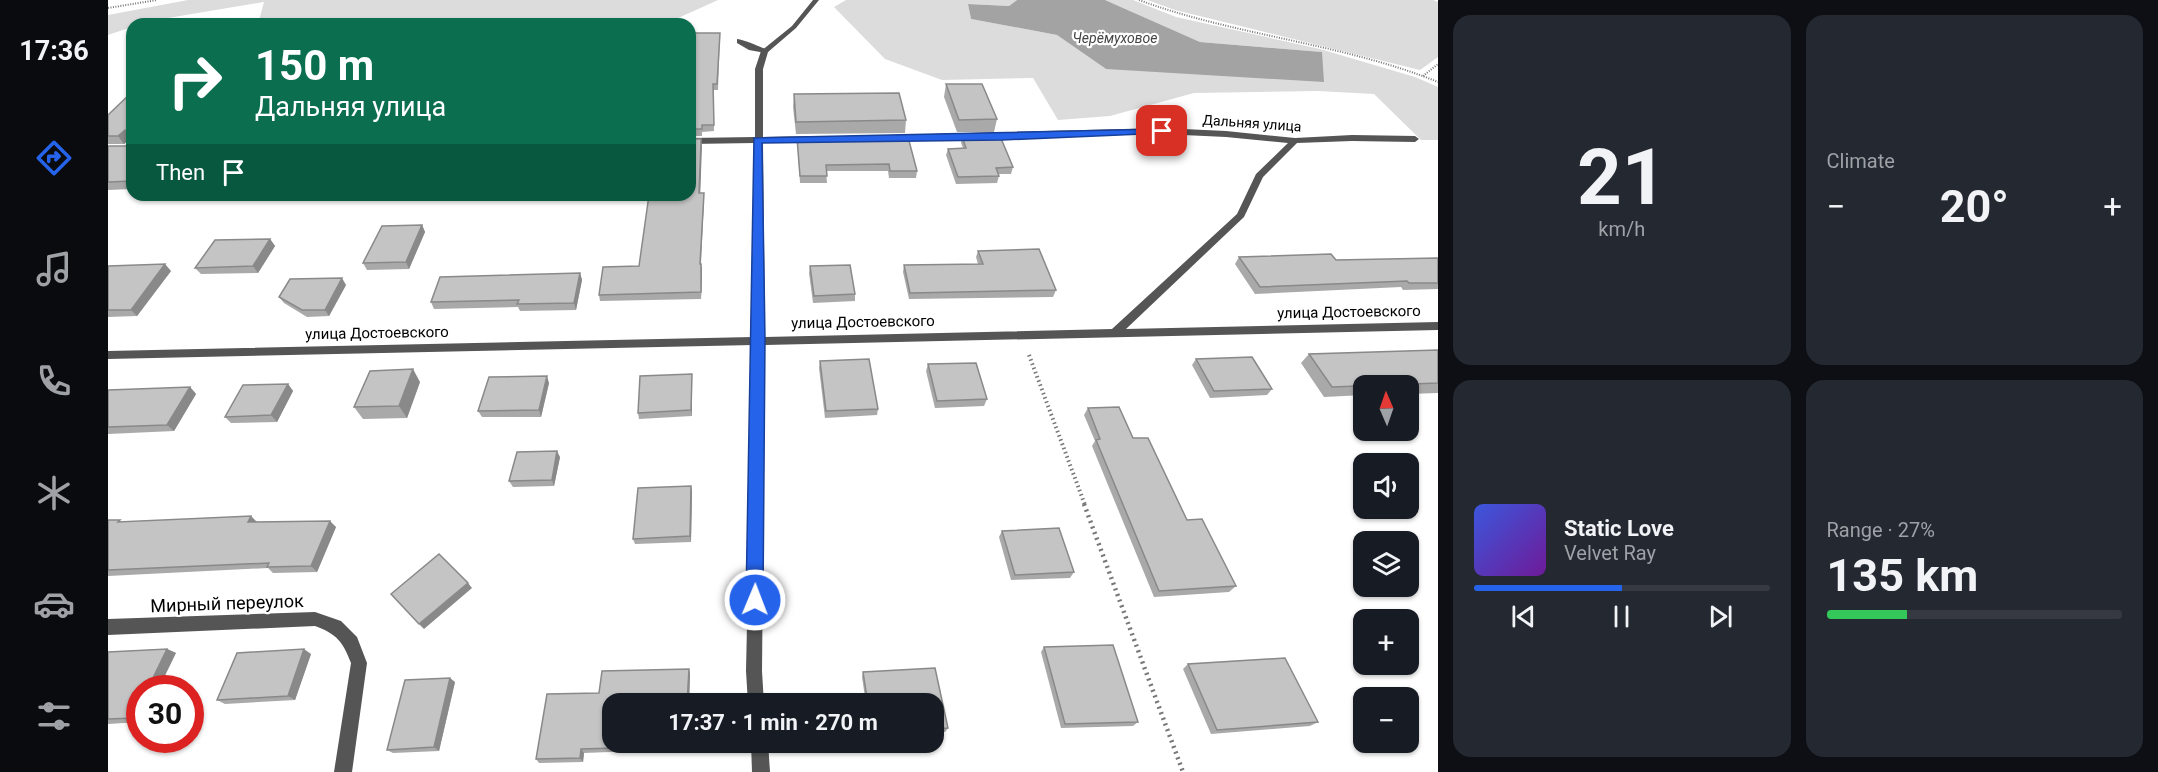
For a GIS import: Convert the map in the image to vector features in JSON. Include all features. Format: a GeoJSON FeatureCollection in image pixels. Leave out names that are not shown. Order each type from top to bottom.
{"type":"FeatureCollection","features":[{"type":"Feature","properties":{"kind":"street"},"geometry":{"type":"LineString","coordinates":[[755,693],[759,69],[765,51],[794,27],[816,0]]}},
{"type":"Feature","properties":{"kind":"street"},"geometry":{"type":"LineString","coordinates":[[740,41],[752,48],[765,51]]}},
{"type":"Feature","properties":{"kind":"street","name":"Дальняя улица"},"geometry":{"type":"LineString","coordinates":[[886,138],[1162,131],[1226,134],[1295,141],[1352,138],[1415,139]]}},
{"type":"Feature","properties":{"kind":"street"},"geometry":{"type":"LineString","coordinates":[[696,141],[827,139]]}},
{"type":"Feature","properties":{"kind":"street"},"geometry":{"type":"LineString","coordinates":[[1116,332],[1241,215],[1258,176],[1295,141]]}},
{"type":"Feature","properties":{"kind":"street","name":"улица Достоевского"},"geometry":{"type":"LineString","coordinates":[[108,355],[759,339],[1438,326]]}},
{"type":"Feature","properties":{"kind":"street","name":"Мирный переулок"},"geometry":{"type":"LineString","coordinates":[[108,627],[315,619],[336,626],[351,642],[359,663],[343,772]]}},
{"type":"Feature","properties":{"kind":"street"},"geometry":{"type":"LineString","coordinates":[[760,753],[761,772]]}},
{"type":"Feature","properties":{"kind":"path"},"geometry":{"type":"LineString","coordinates":[[108,8],[157,0]]}},
{"type":"Feature","properties":{"kind":"path"},"geometry":{"type":"LineString","coordinates":[[1139,0],[1182,15],[1321,47],[1438,82]]}},
{"type":"Feature","properties":{"kind":"path"},"geometry":{"type":"LineString","coordinates":[[1423,76],[1438,64]]}},
{"type":"Feature","properties":{"kind":"path"},"geometry":{"type":"LineString","coordinates":[[1021,334],[1183,772]]}},
{"type":"Feature","properties":{"kind":"shaded area"},"geometry":{"type":"Polygon","coordinates":[[[188,0],[718,0],[678,18],[260,18],[264,2],[168,18],[126,18],[126,29],[108,35],[108,15],[188,0]]]}},
{"type":"Feature","properties":{"kind":"shaded area"},"geometry":{"type":"Polygon","coordinates":[[[846,0],[1017,0],[1009,6],[968,4],[971,19],[1057,35],[1106,69],[1322,52],[1200,42],[1105,0],[1133,0],[1176,17],[1320,49],[1415,77],[1438,87],[1438,140],[1421,140],[1374,94],[1318,91],[1194,93],[1110,116],[1058,120],[1033,78],[942,80],[885,59],[834,7],[846,0]]]}},
{"type":"Feature","properties":{"kind":"shaded area"},"geometry":{"type":"Polygon","coordinates":[[[1147,0],[1433,0],[1438,2],[1438,57],[1420,70],[1175,10],[1147,0]]]}},
{"type":"Feature","properties":{"kind":"water","name":"Черёмуховое"},"geometry":{"type":"Polygon","coordinates":[[[1017,0],[1105,0],[1200,42],[1322,52],[1324,82],[1106,69],[1057,35],[971,19],[968,4],[1009,6],[1017,0]]]}},
{"type":"Feature","properties":{"kind":"building"},"geometry":{"type":"Polygon","coordinates":[[[696,33],[720,33],[717,84],[713,84],[714,125],[702,125],[702,129],[696,129],[696,33]]]}},
{"type":"Feature","properties":{"kind":"building"},"geometry":{"type":"Polygon","coordinates":[[[946,84],[982,84],[997,119],[959,120],[946,84]]]}},
{"type":"Feature","properties":{"kind":"building"},"geometry":{"type":"Polygon","coordinates":[[[899,93],[906,120],[796,122],[794,94],[899,93]]]}},
{"type":"Feature","properties":{"kind":"building"},"geometry":{"type":"Polygon","coordinates":[[[126,98],[126,130],[118,136],[108,136],[108,115],[126,98]]]}},
{"type":"Feature","properties":{"kind":"building"},"geometry":{"type":"Polygon","coordinates":[[[962,136],[1000,136],[1013,167],[996,168],[999,176],[958,177],[948,149],[966,148],[962,136]]]}},
{"type":"Feature","properties":{"kind":"building"},"geometry":{"type":"Polygon","coordinates":[[[908,137],[917,171],[890,171],[889,164],[826,165],[827,176],[800,176],[797,138],[908,137]]]}},
{"type":"Feature","properties":{"kind":"building"},"geometry":{"type":"Polygon","coordinates":[[[696,139],[701,139],[699,193],[704,193],[700,264],[701,292],[599,295],[603,267],[639,266],[648,201],[696,201],[696,139]]]}},
{"type":"Feature","properties":{"kind":"building"},"geometry":{"type":"Polygon","coordinates":[[[108,146],[126,146],[126,181],[108,182],[108,146]]]}},
{"type":"Feature","properties":{"kind":"building"},"geometry":{"type":"Polygon","coordinates":[[[422,225],[406,262],[363,263],[382,226],[422,225]]]}},
{"type":"Feature","properties":{"kind":"building"},"geometry":{"type":"Polygon","coordinates":[[[270,239],[253,266],[195,268],[215,240],[270,239]]]}},
{"type":"Feature","properties":{"kind":"building"},"geometry":{"type":"Polygon","coordinates":[[[1039,249],[1056,290],[910,293],[904,265],[983,264],[978,251],[1039,249]]]}},
{"type":"Feature","properties":{"kind":"building"},"geometry":{"type":"Polygon","coordinates":[[[1331,254],[1336,260],[1438,258],[1438,283],[1409,283],[1407,281],[1260,287],[1239,257],[1331,254]]]}},
{"type":"Feature","properties":{"kind":"building"},"geometry":{"type":"Polygon","coordinates":[[[165,264],[131,310],[108,310],[108,266],[165,264]]]}},
{"type":"Feature","properties":{"kind":"building"},"geometry":{"type":"Polygon","coordinates":[[[850,265],[855,294],[814,296],[810,266],[850,265]]]}},
{"type":"Feature","properties":{"kind":"building"},"geometry":{"type":"Polygon","coordinates":[[[580,273],[574,303],[517,304],[519,300],[431,302],[440,277],[580,273]]]}},
{"type":"Feature","properties":{"kind":"building"},"geometry":{"type":"Polygon","coordinates":[[[342,278],[325,310],[302,310],[279,297],[290,279],[342,278]]]}},
{"type":"Feature","properties":{"kind":"building"},"geometry":{"type":"Polygon","coordinates":[[[1438,350],[1438,383],[1419,384],[1419,375],[1353,375],[1353,386],[1332,387],[1309,354],[1438,350]]]}},
{"type":"Feature","properties":{"kind":"building"},"geometry":{"type":"Polygon","coordinates":[[[1252,357],[1272,389],[1214,391],[1196,359],[1252,357]]]}},
{"type":"Feature","properties":{"kind":"building"},"geometry":{"type":"Polygon","coordinates":[[[869,359],[878,409],[826,411],[820,361],[869,359]]]}},
{"type":"Feature","properties":{"kind":"building"},"geometry":{"type":"Polygon","coordinates":[[[976,363],[987,399],[937,401],[928,364],[976,363]]]}},
{"type":"Feature","properties":{"kind":"building"},"geometry":{"type":"Polygon","coordinates":[[[413,369],[399,406],[354,407],[370,371],[413,369]]]}},
{"type":"Feature","properties":{"kind":"building"},"geometry":{"type":"Polygon","coordinates":[[[692,374],[691,410],[638,413],[640,376],[692,374]]]}},
{"type":"Feature","properties":{"kind":"building"},"geometry":{"type":"Polygon","coordinates":[[[547,376],[539,410],[478,411],[489,377],[547,376]]]}},
{"type":"Feature","properties":{"kind":"building"},"geometry":{"type":"Polygon","coordinates":[[[288,384],[271,415],[225,417],[243,385],[288,384]]]}},
{"type":"Feature","properties":{"kind":"building"},"geometry":{"type":"Polygon","coordinates":[[[190,387],[167,425],[108,427],[108,390],[190,387]]]}},
{"type":"Feature","properties":{"kind":"building"},"geometry":{"type":"Polygon","coordinates":[[[1119,407],[1133,438],[1148,438],[1187,520],[1202,519],[1236,586],[1159,591],[1096,440],[1100,439],[1088,408],[1119,407]]]}},
{"type":"Feature","properties":{"kind":"building"},"geometry":{"type":"Polygon","coordinates":[[[557,451],[552,480],[509,481],[517,452],[557,451]]]}},
{"type":"Feature","properties":{"kind":"building"},"geometry":{"type":"Polygon","coordinates":[[[691,486],[690,536],[633,539],[638,488],[691,486]]]}},
{"type":"Feature","properties":{"kind":"building"},"geometry":{"type":"Polygon","coordinates":[[[251,516],[248,522],[330,521],[311,566],[267,567],[269,563],[108,570],[108,520],[120,520],[118,522],[251,516]]]}},
{"type":"Feature","properties":{"kind":"building"},"geometry":{"type":"Polygon","coordinates":[[[1059,528],[1074,572],[1015,575],[1002,531],[1059,528]]]}},
{"type":"Feature","properties":{"kind":"building"},"geometry":{"type":"Polygon","coordinates":[[[439,554],[468,583],[419,624],[391,594],[439,554]]]}},
{"type":"Feature","properties":{"kind":"building"},"geometry":{"type":"Polygon","coordinates":[[[1113,645],[1138,722],[1065,724],[1044,647],[1113,645]]]}},
{"type":"Feature","properties":{"kind":"building"},"geometry":{"type":"Polygon","coordinates":[[[167,649],[154,675],[126,675],[126,718],[108,719],[108,652],[167,649]]]}},
{"type":"Feature","properties":{"kind":"building"},"geometry":{"type":"Polygon","coordinates":[[[304,649],[288,696],[217,700],[237,653],[304,649]]]}},
{"type":"Feature","properties":{"kind":"building"},"geometry":{"type":"Polygon","coordinates":[[[1285,658],[1318,722],[1217,730],[1188,664],[1285,658]]]}},
{"type":"Feature","properties":{"kind":"building"},"geometry":{"type":"Polygon","coordinates":[[[935,668],[940,693],[866,693],[863,672],[935,668]]]}},
{"type":"Feature","properties":{"kind":"building"},"geometry":{"type":"Polygon","coordinates":[[[689,669],[688,693],[602,693],[602,748],[581,749],[580,758],[536,759],[547,694],[599,693],[602,671],[689,669]]]}},
{"type":"Feature","properties":{"kind":"building"},"geometry":{"type":"Polygon","coordinates":[[[450,678],[434,747],[387,750],[405,680],[450,678]]]}},
{"type":"Feature","properties":{"kind":"building"},"geometry":{"type":"Polygon","coordinates":[[[944,710],[948,728],[944,728],[944,710]]]}},
{"type":"Feature","properties":{"kind":"route"},"geometry":{"type":"LineString","coordinates":[[755,600],[759,339],[757,140],[1002,137],[1162,131]]}}]}
